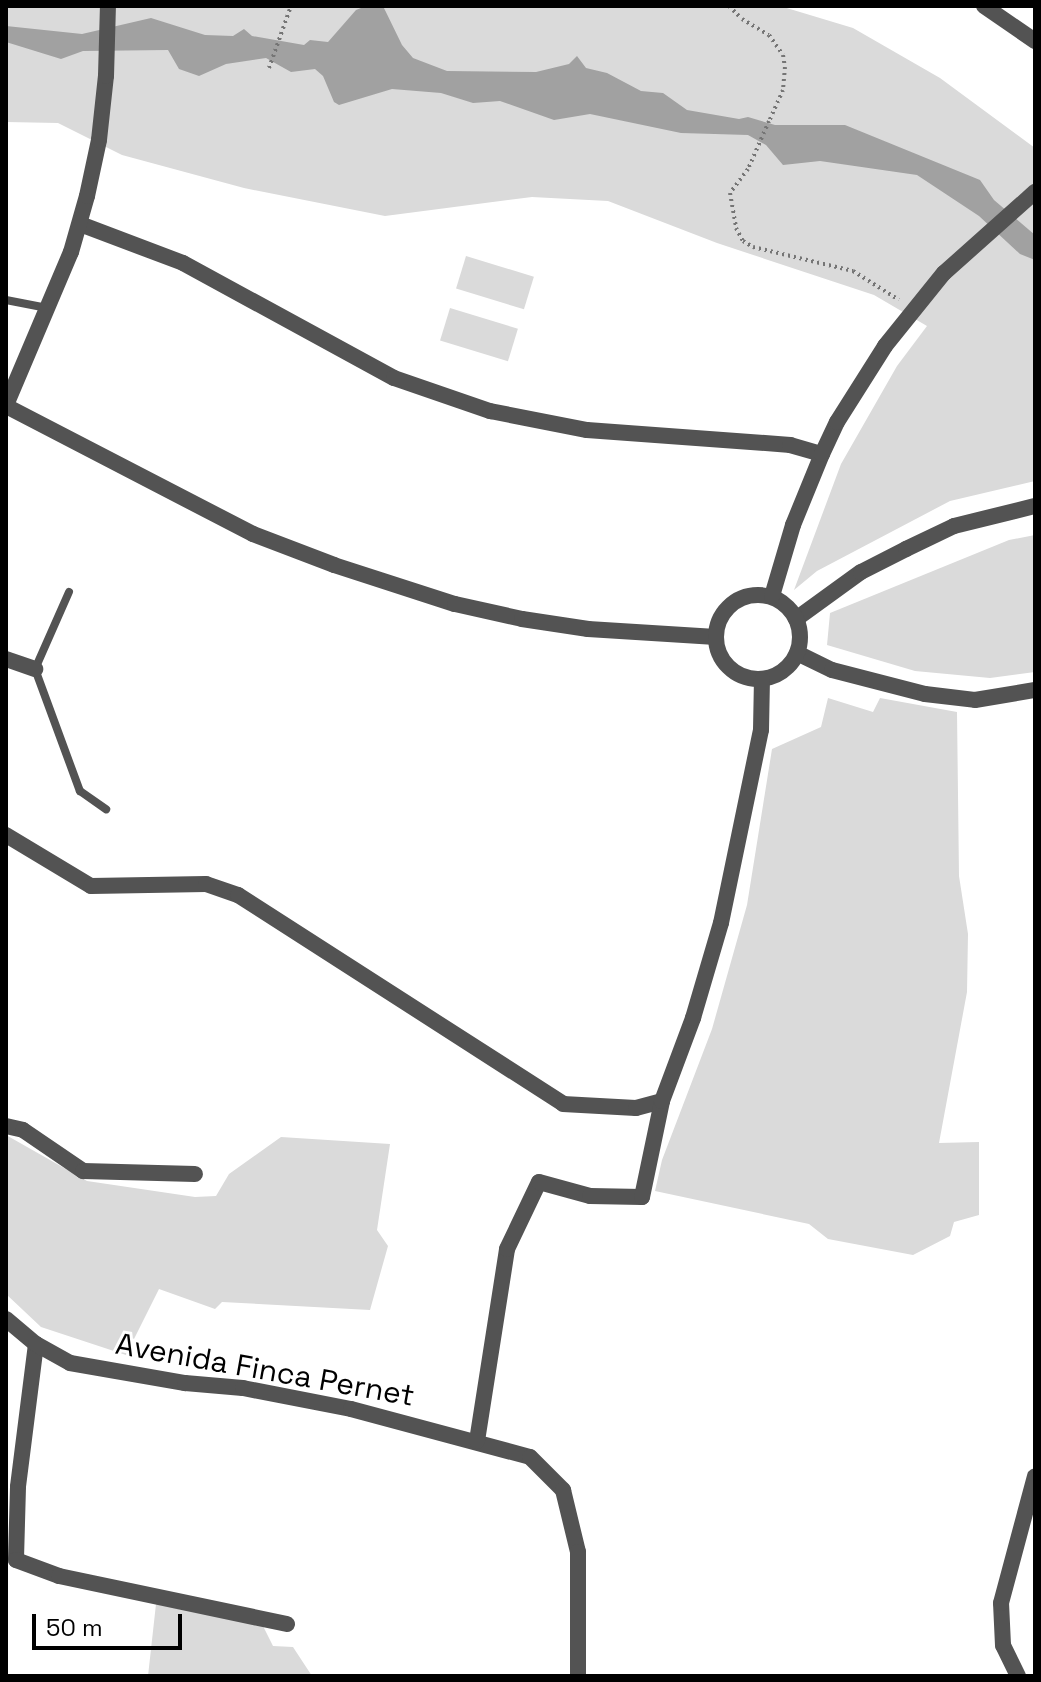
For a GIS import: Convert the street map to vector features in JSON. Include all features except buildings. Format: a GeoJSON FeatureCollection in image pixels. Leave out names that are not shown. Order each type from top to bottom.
{"type":"FeatureCollection","features":[{"type":"Feature","properties":{"kind":"street"},"geometry":{"type":"LineString","coordinates":[[108,6],[106,76],[99,140],[80,224],[6,406],[253,534],[349,570],[455,604],[522,619],[588,629],[716,637]]}},
{"type":"Feature","properties":{"kind":"street"},"geometry":{"type":"LineString","coordinates":[[984,6],[1035,41]]}},
{"type":"Feature","properties":{"kind":"street"},"geometry":{"type":"LineString","coordinates":[[772,596],[793,525],[822,454],[845,409],[912,309],[978,240],[1035,192]]}},
{"type":"Feature","properties":{"kind":"street"},"geometry":{"type":"LineString","coordinates":[[80,224],[183,263],[394,378],[490,411],[587,430],[790,445],[822,454]]}},
{"type":"Feature","properties":{"kind":"street"},"geometry":{"type":"LineString","coordinates":[[796,619],[861,572],[954,526],[1035,506]]}},
{"type":"Feature","properties":{"kind":"street"},"geometry":{"type":"LineString","coordinates":[[752,595],[772,596],[796,619],[800,632],[797,653],[786,669],[762,680],[748,679],[726,666],[719,655],[716,637],[720,616],[729,606],[752,595]]}},
{"type":"Feature","properties":{"kind":"street"},"geometry":{"type":"LineString","coordinates":[[797,653],[832,670],[925,694],[975,700],[1035,690]]}},
{"type":"Feature","properties":{"kind":"street"},"geometry":{"type":"LineString","coordinates":[[6,659],[35,669]]}},
{"type":"Feature","properties":{"kind":"street"},"geometry":{"type":"LineString","coordinates":[[477,1441],[507,1249],[539,1182],[590,1196],[642,1197],[662,1101],[693,1018],[721,923],[761,730],[762,680]]}},
{"type":"Feature","properties":{"kind":"street"},"geometry":{"type":"LineString","coordinates":[[6,835],[91,886],[206,884],[238,895],[563,1104],[636,1108],[662,1101]]}},
{"type":"Feature","properties":{"kind":"street"},"geometry":{"type":"LineString","coordinates":[[6,1126],[23,1130],[83,1171],[195,1174]]}},
{"type":"Feature","properties":{"kind":"street","name":"Avenida Finca Pernet"},"geometry":{"type":"LineString","coordinates":[[6,1319],[36,1344],[70,1363],[185,1383],[243,1388],[351,1409],[530,1457],[563,1490],[578,1552],[578,1676]]}},
{"type":"Feature","properties":{"kind":"street"},"geometry":{"type":"LineString","coordinates":[[36,1344],[18,1487],[16,1560],[59,1576],[287,1624]]}},
{"type":"Feature","properties":{"kind":"street"},"geometry":{"type":"LineString","coordinates":[[1018,1676],[1003,1645],[1001,1603],[1035,1476]]}},
{"type":"Feature","properties":{"kind":"lane"},"geometry":{"type":"LineString","coordinates":[[6,300],[48,308]]}},
{"type":"Feature","properties":{"kind":"lane"},"geometry":{"type":"LineString","coordinates":[[69,592],[35,669],[80,791],[106,809]]}},
{"type":"Feature","properties":{"kind":"path"},"geometry":{"type":"LineString","coordinates":[[269,68],[291,6]]}},
{"type":"Feature","properties":{"kind":"path"},"geometry":{"type":"LineString","coordinates":[[729,6],[742,19],[769,35],[783,55],[783,90],[748,169],[730,193],[736,228],[743,241],[753,247],[853,271],[912,309]]}},
{"type":"Feature","properties":{"kind":"shaded area"},"geometry":{"type":"Polygon","coordinates":[[[6,6],[780,6],[853,28],[940,78],[1035,148],[1035,481],[950,501],[817,571],[794,590],[841,464],[897,366],[927,326],[874,295],[717,243],[608,201],[532,197],[385,216],[244,188],[122,155],[58,123],[6,122],[6,6]]]}},
{"type":"Feature","properties":{"kind":"shaded area"},"geometry":{"type":"Polygon","coordinates":[[[366,6],[383,6],[402,45],[413,58],[447,71],[536,72],[569,64],[577,56],[586,68],[607,73],[641,91],[663,93],[687,110],[739,119],[748,117],[775,125],[845,125],[980,180],[994,200],[1035,235],[1035,260],[1020,254],[979,216],[917,175],[820,161],[783,165],[766,145],[748,135],[681,133],[590,114],[554,120],[500,101],[473,103],[441,93],[392,89],[339,105],[334,102],[323,76],[315,69],[291,72],[266,58],[226,64],[199,76],[179,69],[168,50],[83,51],[61,59],[6,42],[6,26],[82,34],[151,18],[205,35],[233,36],[244,29],[252,36],[304,45],[310,40],[328,42],[356,10],[366,6]]]}},
{"type":"Feature","properties":{"kind":"shaded area"},"geometry":{"type":"Polygon","coordinates":[[[466,256],[534,277],[524,309],[456,289],[466,256]]]}},
{"type":"Feature","properties":{"kind":"shaded area"},"geometry":{"type":"Polygon","coordinates":[[[450,308],[518,329],[508,361],[440,341],[450,308]]]}},
{"type":"Feature","properties":{"kind":"shaded area"},"geometry":{"type":"Polygon","coordinates":[[[1035,535],[1035,672],[990,678],[915,671],[827,645],[830,613],[1009,540],[1035,535]]]}},
{"type":"Feature","properties":{"kind":"shaded area"},"geometry":{"type":"Polygon","coordinates":[[[828,698],[873,712],[880,698],[957,712],[959,876],[968,934],[967,992],[939,1143],[979,1142],[979,1215],[954,1222],[950,1236],[913,1255],[828,1239],[809,1224],[655,1191],[662,1160],[712,1029],[747,905],[772,749],[821,727],[828,698]]]}},
{"type":"Feature","properties":{"kind":"shaded area"},"geometry":{"type":"Polygon","coordinates":[[[6,1135],[87,1181],[195,1197],[216,1196],[229,1174],[281,1137],[390,1144],[377,1230],[388,1246],[370,1310],[222,1302],[215,1309],[159,1289],[126,1355],[41,1327],[6,1294],[6,1135]]]}},
{"type":"Feature","properties":{"kind":"shaded area"},"geometry":{"type":"Polygon","coordinates":[[[156,1604],[263,1626],[273,1646],[293,1647],[312,1676],[148,1676],[156,1604]]]}}]}
